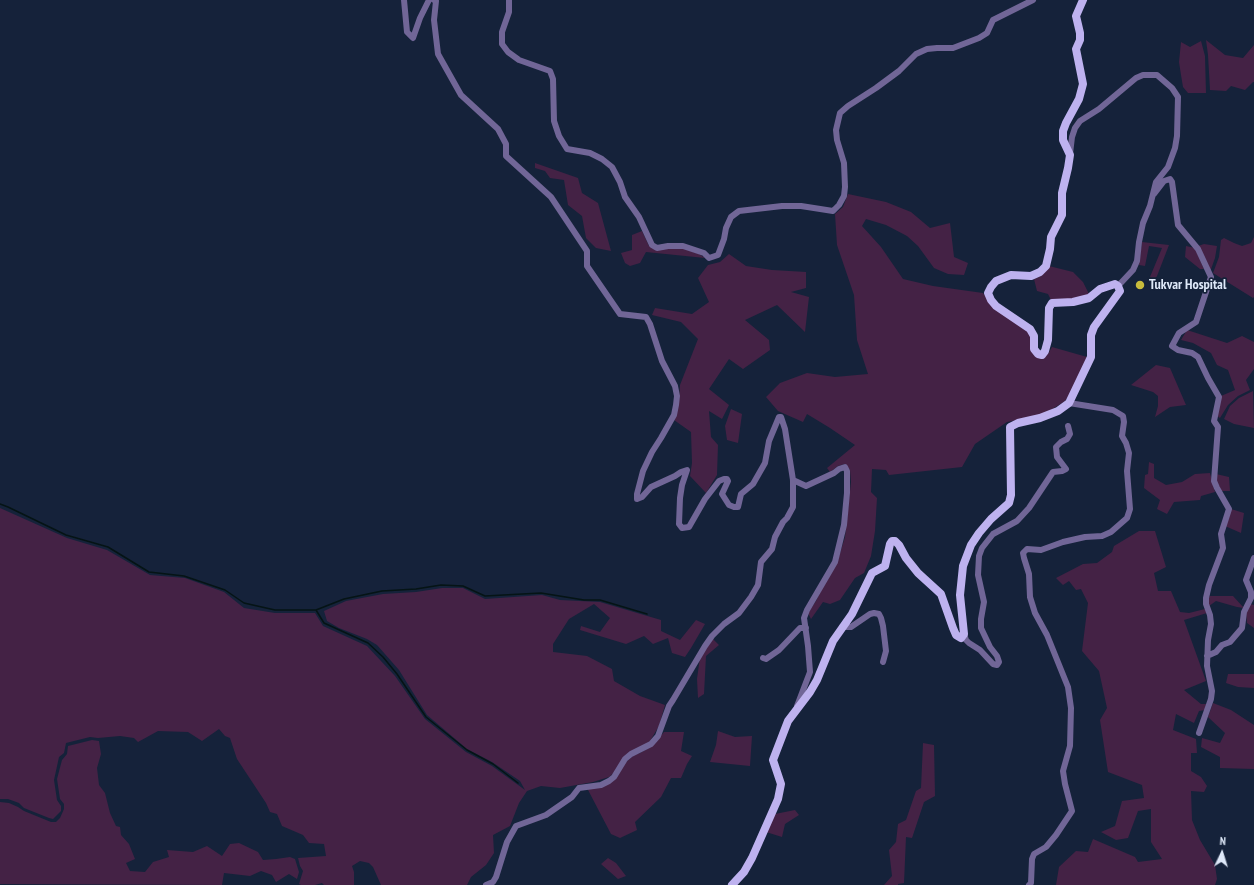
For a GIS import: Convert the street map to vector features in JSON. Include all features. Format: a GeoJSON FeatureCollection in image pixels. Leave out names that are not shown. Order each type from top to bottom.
{"type":"FeatureCollection","features":[{"type":"Feature","properties":{"kind":"main road"},"geometry":{"type":"LineString","coordinates":[[732,885],[744,872],[752,858],[778,799],[781,784],[773,760],[788,721],[810,692],[817,680],[833,641],[852,614],[872,574],[885,566],[892,541],[895,541],[899,545],[906,558],[918,573],[941,594],[948,618],[956,635],[961,638],[964,634],[960,595],[963,566],[971,545],[979,533],[991,519],[1009,503],[1011,495],[1010,427],[1018,423],[1040,418],[1058,411],[1069,403],[1091,357],[1091,335],[1094,327],[1120,291],[1118,286],[1115,284],[1100,289],[1089,298],[1073,302],[1052,303],[1049,308],[1048,340],[1046,351],[1042,355],[1038,354],[1034,349],[1034,336],[1030,329],[996,306],[988,293],[996,280],[1011,275],[1031,276],[1040,272],[1046,266],[1051,237],[1062,215],[1062,193],[1070,155],[1064,140],[1064,131],[1066,123],[1079,99],[1083,84],[1076,49],[1080,40],[1080,33],[1076,16],[1082,0]]}},
{"type":"Feature","properties":{"kind":"street"},"geometry":{"type":"LineString","coordinates":[[404,0],[407,32],[413,38],[420,18],[429,0]]}},
{"type":"Feature","properties":{"kind":"street"},"geometry":{"type":"LineString","coordinates":[[434,0],[436,1],[434,20],[438,54],[461,95],[498,128],[506,144],[506,156],[550,196],[586,251],[587,266],[620,314],[646,317],[650,324],[662,362],[675,386],[676,406],[674,415],[652,452],[644,471],[637,494],[637,499],[642,497],[651,487],[687,470],[688,472],[680,493],[679,524],[682,528],[689,527],[705,499],[719,481],[724,479],[727,479],[728,481],[722,494],[729,504],[734,507],[738,507],[741,494],[753,484],[765,463],[769,440],[779,417],[781,417],[785,429],[793,480],[793,507],[775,537],[772,549],[761,562],[758,585],[739,613],[724,624],[705,646],[668,706],[658,736],[651,744],[631,754],[625,759],[614,777],[609,781],[601,785],[579,788],[572,797],[546,815],[516,826],[506,842],[496,877],[493,882],[486,885]]}},
{"type":"Feature","properties":{"kind":"street"},"geometry":{"type":"LineString","coordinates":[[509,0],[509,12],[502,32],[502,44],[508,52],[519,60],[550,71],[553,79],[554,121],[559,136],[566,149],[590,152],[612,167],[620,182],[625,197],[639,217],[652,245],[657,248],[683,246],[704,252],[709,258],[718,255],[731,217],[739,211],[782,206],[801,206],[833,211],[840,205],[844,196],[845,187],[844,163],[837,140],[836,130],[840,113],[899,71],[916,54],[928,49],[953,48],[979,38],[987,33],[993,20],[1033,0]]}},
{"type":"Feature","properties":{"kind":"street"},"geometry":{"type":"LineString","coordinates":[[1070,155],[1074,128],[1080,121],[1099,109],[1136,78],[1143,75],[1158,75],[1172,88],[1178,97],[1178,130],[1168,167],[1156,182],[1154,194],[1143,224],[1137,261],[1133,270],[1118,286]]}},
{"type":"Feature","properties":{"kind":"street"},"geometry":{"type":"LineString","coordinates":[[1154,194],[1164,181],[1170,179],[1172,182],[1178,225],[1198,249],[1212,277],[1196,322],[1179,333],[1172,346],[1178,350],[1192,353],[1198,357],[1219,397],[1214,422],[1218,427],[1214,481],[1229,509],[1222,534],[1222,548],[1206,598],[1211,624],[1208,640],[1207,666],[1212,699],[1199,733]]}},
{"type":"Feature","properties":{"kind":"street"},"geometry":{"type":"LineString","coordinates":[[1029,885],[1034,854],[1046,847],[1072,811],[1063,771],[1070,746],[1072,708],[1068,688],[1047,635],[1035,613],[1030,597],[1029,574],[1024,553],[1026,549],[1041,550],[1063,542],[1085,537],[1102,536],[1111,532],[1127,518],[1130,509],[1127,471],[1129,453],[1122,436],[1124,422],[1123,416],[1113,410],[1069,403]]}},
{"type":"Feature","properties":{"kind":"street"},"geometry":{"type":"LineString","coordinates":[[964,634],[969,644],[980,650],[993,664],[997,665],[999,662],[997,656],[981,628],[984,602],[978,575],[979,556],[982,548],[992,534],[1017,522],[1029,508],[1049,475],[1053,472],[1066,469],[1057,457],[1056,447],[1067,439],[1070,434],[1068,426]]}},
{"type":"Feature","properties":{"kind":"street"},"geometry":{"type":"LineString","coordinates":[[793,480],[806,486],[844,467],[847,471],[848,493],[842,538],[835,562],[807,610],[804,618],[810,672],[794,712]]}},
{"type":"Feature","properties":{"kind":"street"},"geometry":{"type":"LineString","coordinates":[[1207,656],[1216,652],[1222,645],[1230,642],[1242,628],[1244,612],[1251,598],[1246,580],[1254,558]]}},
{"type":"Feature","properties":{"kind":"street"},"geometry":{"type":"LineString","coordinates":[[842,627],[852,627],[870,614],[879,614],[883,626],[886,651],[883,662]]}},
{"type":"Feature","properties":{"kind":"street"},"geometry":{"type":"LineString","coordinates":[[763,658],[766,659],[779,650],[800,628],[806,628]]}},
{"type":"Feature","properties":{"kind":"shaded area"},"geometry":{"type":"Polygon","coordinates":[[[1206,40],[1225,55],[1243,58],[1254,45],[1254,82],[1245,90],[1231,86],[1226,91],[1210,90],[1206,40]]]}},
{"type":"Feature","properties":{"kind":"shaded area"},"geometry":{"type":"Polygon","coordinates":[[[1201,41],[1205,56],[1206,93],[1188,93],[1183,87],[1179,62],[1181,42],[1190,47],[1201,41]]]}},
{"type":"Feature","properties":{"kind":"shaded area"},"geometry":{"type":"Polygon","coordinates":[[[535,163],[578,178],[582,193],[598,203],[611,251],[596,248],[586,238],[582,216],[568,205],[564,180],[550,178],[545,171],[535,168],[535,163]]]}},
{"type":"Feature","properties":{"kind":"shaded area"},"geometry":{"type":"Polygon","coordinates":[[[848,194],[886,202],[911,212],[930,228],[950,223],[954,257],[968,263],[964,275],[948,274],[934,268],[918,246],[907,236],[886,225],[866,219],[862,226],[881,247],[903,279],[933,286],[983,293],[989,301],[1030,333],[1033,349],[1048,354],[1052,347],[1087,357],[1072,391],[1065,401],[1043,415],[1007,422],[975,444],[962,467],[889,475],[886,470],[872,469],[871,492],[877,498],[875,531],[871,556],[864,573],[855,578],[840,600],[830,604],[823,602],[811,619],[808,613],[837,563],[845,537],[851,482],[850,470],[845,464],[838,466],[830,472],[827,468],[855,445],[807,414],[803,422],[778,411],[766,397],[780,383],[807,373],[835,377],[868,374],[857,340],[854,295],[837,245],[835,214],[843,207],[848,194]]]}},
{"type":"Feature","properties":{"kind":"shaded area"},"geometry":{"type":"Polygon","coordinates":[[[642,231],[649,246],[685,249],[705,258],[646,252],[640,263],[630,266],[625,263],[621,253],[632,250],[632,235],[642,231]]]}},
{"type":"Feature","properties":{"kind":"shaded area"},"geometry":{"type":"Polygon","coordinates":[[[1254,237],[1253,298],[1213,273],[1219,257],[1221,240],[1224,238],[1242,246],[1251,243],[1254,237]]]}},
{"type":"Feature","properties":{"kind":"shaded area"},"geometry":{"type":"Polygon","coordinates":[[[1142,242],[1169,245],[1157,276],[1153,282],[1150,277],[1162,248],[1149,246],[1145,266],[1139,265],[1142,242]]]}},
{"type":"Feature","properties":{"kind":"shaded area"},"geometry":{"type":"Polygon","coordinates":[[[1204,244],[1217,246],[1210,272],[1198,246],[1204,244]]]}},
{"type":"Feature","properties":{"kind":"shaded area"},"geometry":{"type":"Polygon","coordinates":[[[1186,246],[1195,248],[1204,269],[1200,269],[1185,257],[1186,246]]]}},
{"type":"Feature","properties":{"kind":"shaded area"},"geometry":{"type":"Polygon","coordinates":[[[729,254],[746,266],[772,270],[806,272],[806,288],[791,292],[809,297],[805,332],[777,305],[745,320],[769,340],[770,350],[743,369],[729,359],[709,389],[729,405],[722,419],[709,411],[711,437],[718,445],[717,475],[706,493],[690,476],[692,463],[691,432],[674,420],[679,402],[680,385],[698,339],[681,322],[652,315],[655,308],[692,314],[709,302],[698,278],[708,265],[720,262],[729,254]]]}},
{"type":"Feature","properties":{"kind":"shaded area"},"geometry":{"type":"Polygon","coordinates":[[[1049,266],[1073,272],[1083,282],[1089,294],[1074,300],[1052,302],[1048,294],[1037,291],[1034,279],[1041,276],[1049,266]]]}},
{"type":"Feature","properties":{"kind":"shaded area"},"geometry":{"type":"Polygon","coordinates":[[[1187,330],[1227,343],[1242,336],[1254,342],[1254,369],[1246,380],[1250,390],[1238,396],[1228,405],[1220,418],[1216,415],[1221,396],[1235,390],[1228,370],[1217,365],[1211,353],[1193,343],[1181,340],[1187,330]]]}},
{"type":"Feature","properties":{"kind":"shaded area"},"geometry":{"type":"Polygon","coordinates":[[[1156,365],[1170,368],[1186,405],[1170,407],[1155,417],[1158,406],[1158,396],[1153,392],[1131,385],[1156,365]]]}},
{"type":"Feature","properties":{"kind":"shaded area"},"geometry":{"type":"Polygon","coordinates":[[[1253,391],[1254,428],[1234,424],[1224,419],[1230,406],[1239,398],[1253,391]]]}},
{"type":"Feature","properties":{"kind":"shaded area"},"geometry":{"type":"Polygon","coordinates":[[[731,409],[742,414],[738,443],[727,440],[725,426],[731,409]]]}},
{"type":"Feature","properties":{"kind":"shaded area"},"geometry":{"type":"Polygon","coordinates":[[[1149,462],[1154,464],[1154,478],[1166,485],[1182,482],[1195,474],[1210,473],[1215,492],[1201,496],[1200,500],[1174,502],[1167,514],[1157,509],[1160,500],[1144,488],[1145,475],[1148,474],[1149,462]]]}},
{"type":"Feature","properties":{"kind":"shaded area"},"geometry":{"type":"Polygon","coordinates":[[[1216,474],[1229,477],[1230,491],[1219,491],[1215,481],[1216,474]]]}},
{"type":"Feature","properties":{"kind":"shaded area"},"geometry":{"type":"Polygon","coordinates":[[[0,508],[67,538],[107,550],[150,575],[185,578],[224,592],[244,608],[275,613],[315,613],[323,626],[367,646],[395,676],[425,719],[466,752],[492,766],[525,790],[520,781],[492,762],[467,749],[427,715],[399,670],[377,645],[327,621],[324,611],[346,601],[383,594],[416,592],[442,588],[463,588],[485,599],[542,595],[560,600],[600,602],[661,620],[661,631],[680,640],[696,620],[705,624],[685,657],[672,653],[668,638],[653,644],[644,636],[626,644],[580,630],[581,626],[600,632],[610,618],[594,604],[569,619],[553,644],[553,652],[587,656],[612,669],[614,681],[640,696],[665,705],[659,726],[650,741],[609,777],[593,782],[560,788],[541,786],[527,791],[519,803],[510,826],[493,835],[494,853],[486,865],[471,877],[467,885],[381,885],[373,867],[369,863],[360,861],[352,866],[354,872],[354,885],[324,885],[322,883],[315,885],[301,885],[299,884],[303,871],[298,858],[326,856],[324,844],[309,843],[303,835],[282,826],[277,814],[270,812],[266,803],[237,759],[230,738],[225,736],[219,729],[202,741],[188,732],[158,731],[138,742],[134,738],[120,736],[98,738],[90,737],[66,743],[64,753],[59,757],[54,780],[57,800],[61,806],[61,811],[53,819],[24,808],[19,803],[8,799],[0,799],[0,508]]]}},
{"type":"Feature","properties":{"kind":"shaded area"},"geometry":{"type":"Polygon","coordinates":[[[1231,509],[1244,513],[1241,533],[1225,526],[1231,509]]]}},
{"type":"Feature","properties":{"kind":"shaded area"},"geometry":{"type":"Polygon","coordinates":[[[1139,531],[1155,531],[1166,567],[1154,573],[1158,591],[1171,591],[1180,612],[1189,613],[1205,609],[1207,613],[1184,620],[1206,681],[1184,690],[1201,704],[1206,704],[1205,710],[1199,711],[1194,723],[1176,714],[1173,730],[1196,739],[1197,753],[1191,753],[1191,771],[1201,777],[1207,786],[1204,792],[1191,791],[1192,820],[1200,840],[1215,865],[1217,879],[1215,885],[1056,885],[1059,867],[1076,851],[1088,852],[1093,839],[1135,857],[1138,862],[1162,859],[1151,842],[1151,809],[1138,811],[1128,838],[1116,840],[1101,832],[1115,826],[1122,801],[1144,798],[1142,785],[1108,772],[1100,720],[1107,708],[1099,671],[1082,651],[1088,603],[1081,589],[1076,590],[1069,581],[1063,585],[1056,578],[1083,564],[1097,563],[1112,552],[1114,546],[1139,531]]]}},
{"type":"Feature","properties":{"kind":"shaded area"},"geometry":{"type":"Polygon","coordinates":[[[1210,596],[1233,596],[1244,608],[1216,601],[1209,606],[1207,601],[1210,596]]]}},
{"type":"Feature","properties":{"kind":"shaded area"},"geometry":{"type":"Polygon","coordinates":[[[1250,604],[1254,605],[1254,628],[1247,623],[1246,613],[1250,604]]]}},
{"type":"Feature","properties":{"kind":"shaded area"},"geometry":{"type":"Polygon","coordinates":[[[713,639],[719,645],[706,656],[704,694],[698,698],[697,679],[700,657],[713,639]]]}},
{"type":"Feature","properties":{"kind":"shaded area"},"geometry":{"type":"Polygon","coordinates":[[[1228,674],[1254,674],[1254,688],[1238,687],[1226,683],[1228,674]]]}},
{"type":"Feature","properties":{"kind":"shaded area"},"geometry":{"type":"Polygon","coordinates":[[[1213,703],[1231,710],[1254,725],[1254,769],[1220,768],[1220,757],[1201,747],[1202,738],[1220,743],[1225,733],[1208,717],[1213,703]]]}},
{"type":"Feature","properties":{"kind":"shaded area"},"geometry":{"type":"Polygon","coordinates":[[[718,731],[735,737],[752,736],[750,766],[710,762],[716,745],[718,731]]]}},
{"type":"Feature","properties":{"kind":"shaded area"},"geometry":{"type":"Polygon","coordinates":[[[664,732],[684,732],[681,751],[692,756],[681,778],[671,778],[661,797],[635,822],[637,830],[620,838],[611,834],[587,788],[602,786],[631,756],[652,746],[664,732]]]}},
{"type":"Feature","properties":{"kind":"shaded area"},"geometry":{"type":"Polygon","coordinates":[[[92,740],[99,741],[101,754],[97,768],[99,785],[105,793],[110,813],[116,826],[120,827],[121,835],[129,844],[135,859],[126,863],[130,871],[145,872],[153,862],[169,857],[167,850],[193,852],[207,846],[222,856],[230,844],[239,843],[258,852],[263,860],[290,857],[295,859],[299,872],[297,879],[289,874],[276,882],[272,875],[261,871],[250,876],[224,873],[222,885],[0,884],[0,802],[9,803],[51,822],[56,822],[60,818],[64,809],[64,804],[60,799],[57,779],[62,760],[67,754],[68,746],[92,740]]]}},
{"type":"Feature","properties":{"kind":"shaded area"},"geometry":{"type":"Polygon","coordinates":[[[923,743],[934,745],[935,796],[924,802],[912,838],[906,837],[904,883],[898,885],[884,885],[892,876],[889,850],[896,842],[898,824],[906,820],[916,791],[921,788],[923,743]]]}},
{"type":"Feature","properties":{"kind":"shaded area"},"geometry":{"type":"Polygon","coordinates":[[[795,810],[799,815],[785,824],[782,837],[766,832],[775,814],[795,810]]]}},
{"type":"Feature","properties":{"kind":"shaded area"},"geometry":{"type":"Polygon","coordinates":[[[608,858],[616,863],[626,876],[618,879],[601,864],[608,858]]]}},
{"type":"Feature","properties":{"kind":"waterway"},"geometry":{"type":"LineString","coordinates":[[0,504],[66,535],[108,547],[149,572],[184,576],[225,590],[244,603],[275,610],[316,610],[344,599],[382,591],[416,589],[441,585],[463,586],[485,596],[541,593],[584,600],[600,600],[647,614]]}},
{"type":"Feature","properties":{"kind":"waterway"},"geometry":{"type":"LineString","coordinates":[[316,610],[324,623],[368,643],[383,657],[397,674],[426,717],[467,750],[493,764],[518,783]]}},
{"type":"Feature","properties":{"kind":"place","name":"Tukvar Hospital"},"geometry":{"type":"Point","coordinates":[1140,285]}}]}
